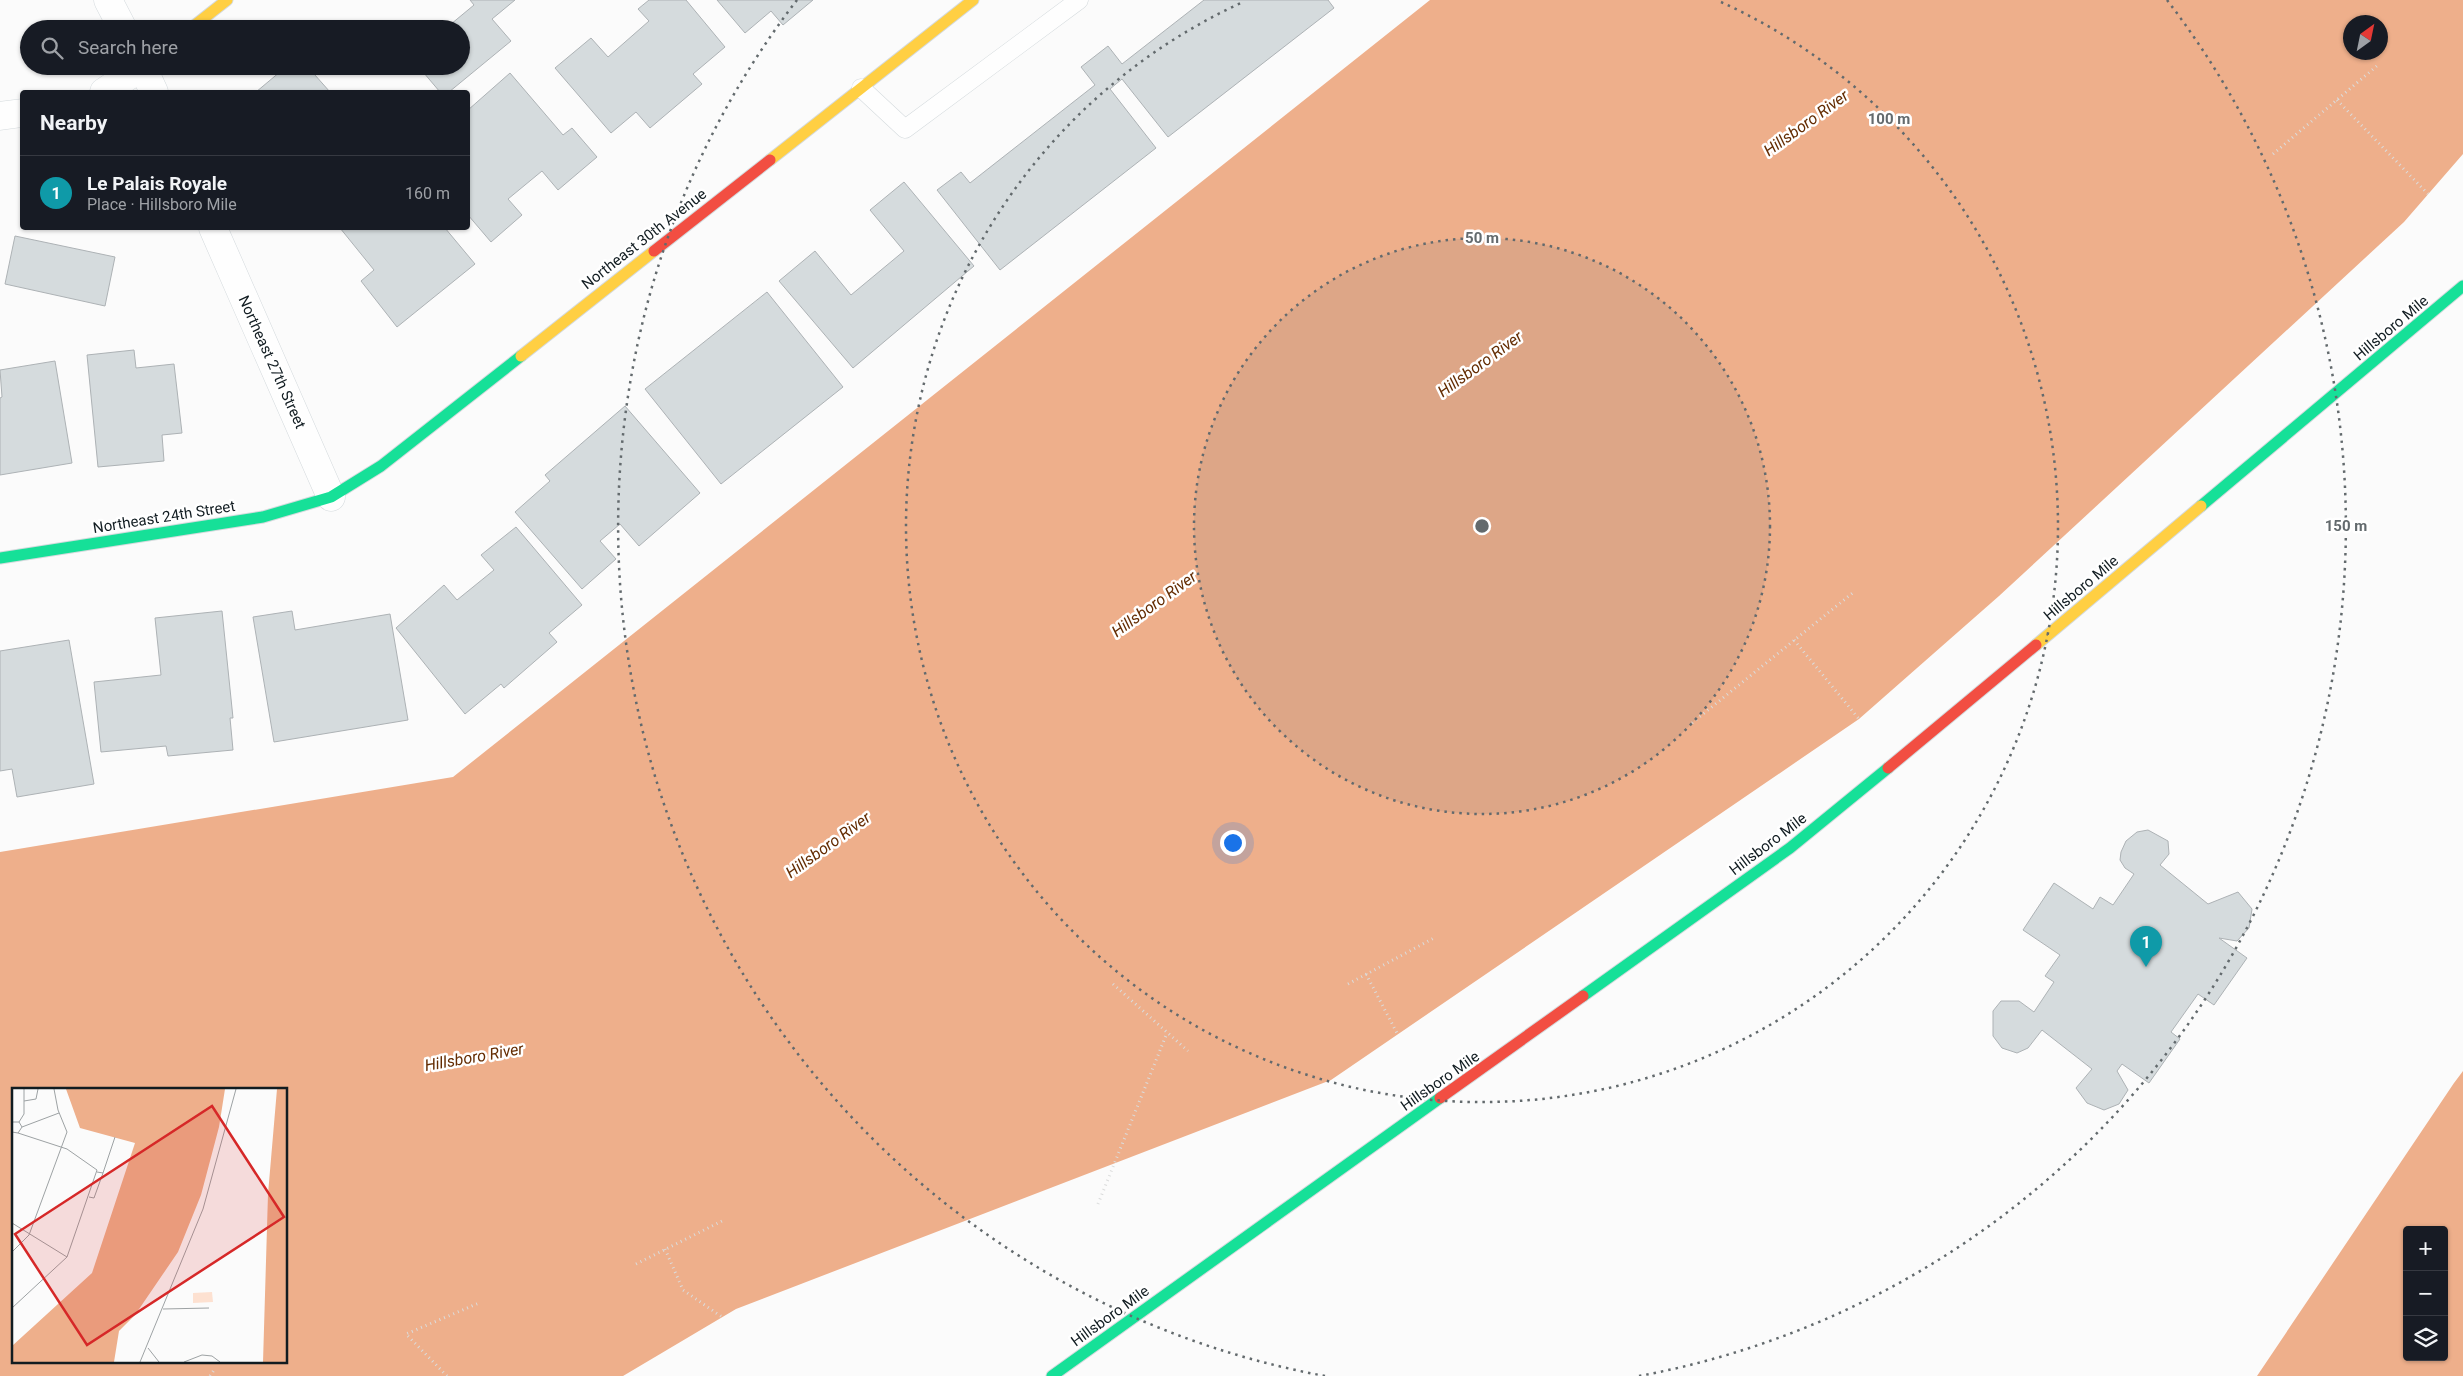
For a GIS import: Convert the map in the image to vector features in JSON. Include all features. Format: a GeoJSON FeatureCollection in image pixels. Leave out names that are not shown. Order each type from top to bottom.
{"type":"FeatureCollection","features":[{"type":"Feature","properties":{"kind":"main road"},"geometry":{"type":"LineString","coordinates":[[201,20],[227,0]]}},
{"type":"Feature","properties":{"kind":"main road","name":"Northeast 30th Avenue"},"geometry":{"type":"LineString","coordinates":[[331,497],[381,466],[972,0]]}},
{"type":"Feature","properties":{"kind":"main road","name":"Hillsboro Mile"},"geometry":{"type":"LineString","coordinates":[[1052,1376],[1790,848],[2028,652],[2463,286]]}},
{"type":"Feature","properties":{"kind":"main road","name":"Northeast 24th Street"},"geometry":{"type":"LineString","coordinates":[[0,558],[263,517],[331,497]]}},
{"type":"Feature","properties":{"kind":"street"},"geometry":{"type":"LineString","coordinates":[[108,0],[118,20]]}},
{"type":"Feature","properties":{"kind":"street"},"geometry":{"type":"LineString","coordinates":[[107,90],[129,75]]}},
{"type":"Feature","properties":{"kind":"street"},"geometry":{"type":"LineString","coordinates":[[146,75],[153,90]]}},
{"type":"Feature","properties":{"kind":"street"},"geometry":{"type":"LineString","coordinates":[[0,116],[20,112]]}},
{"type":"Feature","properties":{"kind":"street","name":"Northeast 27th Street"},"geometry":{"type":"LineString","coordinates":[[214,230],[331,497]]}},
{"type":"Feature","properties":{"kind":"lane"},"geometry":{"type":"LineString","coordinates":[[861,88],[905,128],[1079,0]]}},
{"type":"Feature","properties":{"kind":"path"},"geometry":{"type":"LineString","coordinates":[[2273,154],[2378,65]]}},
{"type":"Feature","properties":{"kind":"path"},"geometry":{"type":"LineString","coordinates":[[2337,100],[2428,194]]}},
{"type":"Feature","properties":{"kind":"path"},"geometry":{"type":"LineString","coordinates":[[1692,723],[1855,591]]}},
{"type":"Feature","properties":{"kind":"path"},"geometry":{"type":"LineString","coordinates":[[1794,640],[1859,719]]}},
{"type":"Feature","properties":{"kind":"path"},"geometry":{"type":"LineString","coordinates":[[1348,984],[1434,938]]}},
{"type":"Feature","properties":{"kind":"path"},"geometry":{"type":"LineString","coordinates":[[1366,974],[1398,1035]]}},
{"type":"Feature","properties":{"kind":"path"},"geometry":{"type":"LineString","coordinates":[[1113,984],[1188,1051]]}},
{"type":"Feature","properties":{"kind":"path"},"geometry":{"type":"LineString","coordinates":[[1098,1204],[1167,1033]]}},
{"type":"Feature","properties":{"kind":"path"},"geometry":{"type":"LineString","coordinates":[[636,1264],[722,1221]]}},
{"type":"Feature","properties":{"kind":"path"},"geometry":{"type":"LineString","coordinates":[[665,1249],[683,1290],[722,1318]]}},
{"type":"Feature","properties":{"kind":"path"},"geometry":{"type":"LineString","coordinates":[[447,1376],[406,1334],[479,1303]]}},
{"type":"Feature","properties":{"kind":"path"},"geometry":{"type":"LineString","coordinates":[[210,1376],[214,1370]]}},
{"type":"Feature","properties":{"kind":"water","name":"Hillsboro River"},"geometry":{"type":"Polygon","coordinates":[[[1430,0],[2463,0],[2463,154],[2404,222],[1999,596],[1859,719],[1331,1080],[736,1309],[623,1376],[0,1376],[0,852],[453,777],[1430,0]]]}},
{"type":"Feature","properties":{"kind":"water"},"geometry":{"type":"Polygon","coordinates":[[[2463,1071],[2463,1376],[2257,1376],[2454,1083],[2463,1071]]]}},
{"type":"Feature","properties":{"kind":"building"},"geometry":{"type":"Polygon","coordinates":[[[470,0],[515,0],[492,19],[511,41],[470,75],[470,20],[456,20],[474,5],[470,0]]]}},
{"type":"Feature","properties":{"kind":"building"},"geometry":{"type":"Polygon","coordinates":[[[649,0],[686,0],[725,47],[693,74],[702,84],[650,128],[636,112],[611,133],[555,68],[591,38],[608,57],[649,21],[638,9],[649,0]]]}},
{"type":"Feature","properties":{"kind":"building"},"geometry":{"type":"Polygon","coordinates":[[[717,0],[813,0],[783,25],[771,11],[745,33],[717,0]]]}},
{"type":"Feature","properties":{"kind":"building"},"geometry":{"type":"Polygon","coordinates":[[[1204,0],[1328,0],[1334,8],[1168,137],[1122,79],[1110,89],[1156,148],[1000,270],[937,190],[961,172],[970,183],[1095,85],[1081,67],[1108,46],[1122,64],[1204,0]]]}},
{"type":"Feature","properties":{"kind":"building"},"geometry":{"type":"Polygon","coordinates":[[[510,73],[563,135],[572,128],[597,157],[558,190],[542,171],[508,199],[522,215],[491,242],[470,217],[470,108],[510,73]]]}},
{"type":"Feature","properties":{"kind":"building"},"geometry":{"type":"Polygon","coordinates":[[[276,75],[315,75],[328,90],[258,90],[276,75]]]}},
{"type":"Feature","properties":{"kind":"building"},"geometry":{"type":"Polygon","coordinates":[[[426,75],[470,75],[451,90],[438,90],[426,75]]]}},
{"type":"Feature","properties":{"kind":"building"},"geometry":{"type":"Polygon","coordinates":[[[904,182],[974,266],[853,368],[779,281],[815,251],[851,295],[904,251],[870,210],[904,182]]]}},
{"type":"Feature","properties":{"kind":"building"},"geometry":{"type":"Polygon","coordinates":[[[342,230],[447,230],[475,264],[397,327],[361,281],[374,270],[342,230]]]}},
{"type":"Feature","properties":{"kind":"building"},"geometry":{"type":"Polygon","coordinates":[[[15,236],[115,257],[105,306],[5,284],[15,236]]]}},
{"type":"Feature","properties":{"kind":"building"},"geometry":{"type":"Polygon","coordinates":[[[767,292],[843,387],[721,484],[645,389],[767,292]]]}},
{"type":"Feature","properties":{"kind":"building"},"geometry":{"type":"Polygon","coordinates":[[[134,350],[136,368],[174,364],[182,433],[162,435],[164,461],[98,467],[87,355],[134,350]]]}},
{"type":"Feature","properties":{"kind":"building"},"geometry":{"type":"Polygon","coordinates":[[[55,361],[72,463],[0,475],[0,398],[2,397],[0,370],[55,361]]]}},
{"type":"Feature","properties":{"kind":"building"},"geometry":{"type":"Polygon","coordinates":[[[625,406],[700,493],[639,546],[620,524],[600,541],[616,559],[582,589],[515,512],[550,481],[545,475],[625,406]]]}},
{"type":"Feature","properties":{"kind":"building"},"geometry":{"type":"Polygon","coordinates":[[[516,527],[582,605],[549,633],[557,642],[504,688],[501,684],[465,714],[396,628],[444,585],[457,600],[494,570],[481,555],[516,527]]]}},
{"type":"Feature","properties":{"kind":"building"},"geometry":{"type":"Polygon","coordinates":[[[222,611],[233,718],[230,718],[233,750],[168,756],[166,746],[101,752],[94,682],[161,675],[155,618],[222,611]]]}},
{"type":"Feature","properties":{"kind":"building"},"geometry":{"type":"Polygon","coordinates":[[[292,611],[295,630],[390,614],[408,720],[274,742],[253,617],[292,611]]]}},
{"type":"Feature","properties":{"kind":"building"},"geometry":{"type":"Polygon","coordinates":[[[69,640],[94,784],[17,797],[12,769],[0,771],[0,651],[69,640]]]}},
{"type":"Feature","properties":{"kind":"building"},"geometry":{"type":"Polygon","coordinates":[[[2148,830],[2168,841],[2169,854],[2160,865],[2208,904],[2238,892],[2252,909],[2249,928],[2237,941],[2219,938],[2247,958],[2214,1005],[2198,994],[2171,1032],[2180,1039],[2149,1083],[2122,1064],[2117,1071],[2128,1090],[2119,1104],[2104,1110],[2087,1103],[2076,1088],[2092,1069],[2042,1030],[2028,1048],[2017,1053],[2002,1048],[1993,1036],[1993,1011],[2001,1001],[2019,1001],[2034,1012],[2054,982],[2045,976],[2060,955],[2023,930],[2054,883],[2093,909],[2100,897],[2113,905],[2134,874],[2125,868],[2120,860],[2126,841],[2137,832],[2148,830]]]}},
{"type":"Feature","properties":{"kind":"traffic: fast"},"geometry":{"type":"LineString","coordinates":[[2201,506],[2463,286]]}},
{"type":"Feature","properties":{"kind":"traffic: fast"},"geometry":{"type":"LineString","coordinates":[[0,558],[263,517],[331,497],[381,466],[521,356]]}},
{"type":"Feature","properties":{"kind":"traffic: fast"},"geometry":{"type":"LineString","coordinates":[[1583,996],[1790,848],[1888,768]]}},
{"type":"Feature","properties":{"kind":"traffic: fast"},"geometry":{"type":"LineString","coordinates":[[1052,1376],[1440,1098]]}},
{"type":"Feature","properties":{"kind":"traffic: slow"},"geometry":{"type":"LineString","coordinates":[[201,20],[227,0]]}},
{"type":"Feature","properties":{"kind":"traffic: slow"},"geometry":{"type":"LineString","coordinates":[[770,160],[973,0]]}},
{"type":"Feature","properties":{"kind":"traffic: slow"},"geometry":{"type":"LineString","coordinates":[[521,356],[654,251]]}},
{"type":"Feature","properties":{"kind":"traffic: slow"},"geometry":{"type":"LineString","coordinates":[[2036,645],[2201,506]]}},
{"type":"Feature","properties":{"kind":"traffic: jam"},"geometry":{"type":"LineString","coordinates":[[654,251],[770,160]]}},
{"type":"Feature","properties":{"kind":"traffic: jam"},"geometry":{"type":"LineString","coordinates":[[1888,768],[2036,645]]}},
{"type":"Feature","properties":{"kind":"traffic: jam"},"geometry":{"type":"LineString","coordinates":[[1440,1098],[1583,996]]}},
{"type":"Feature","properties":{"kind":"place","name":"Le Palais Royale"},"geometry":{"type":"Point","coordinates":[2146,967]}}]}
